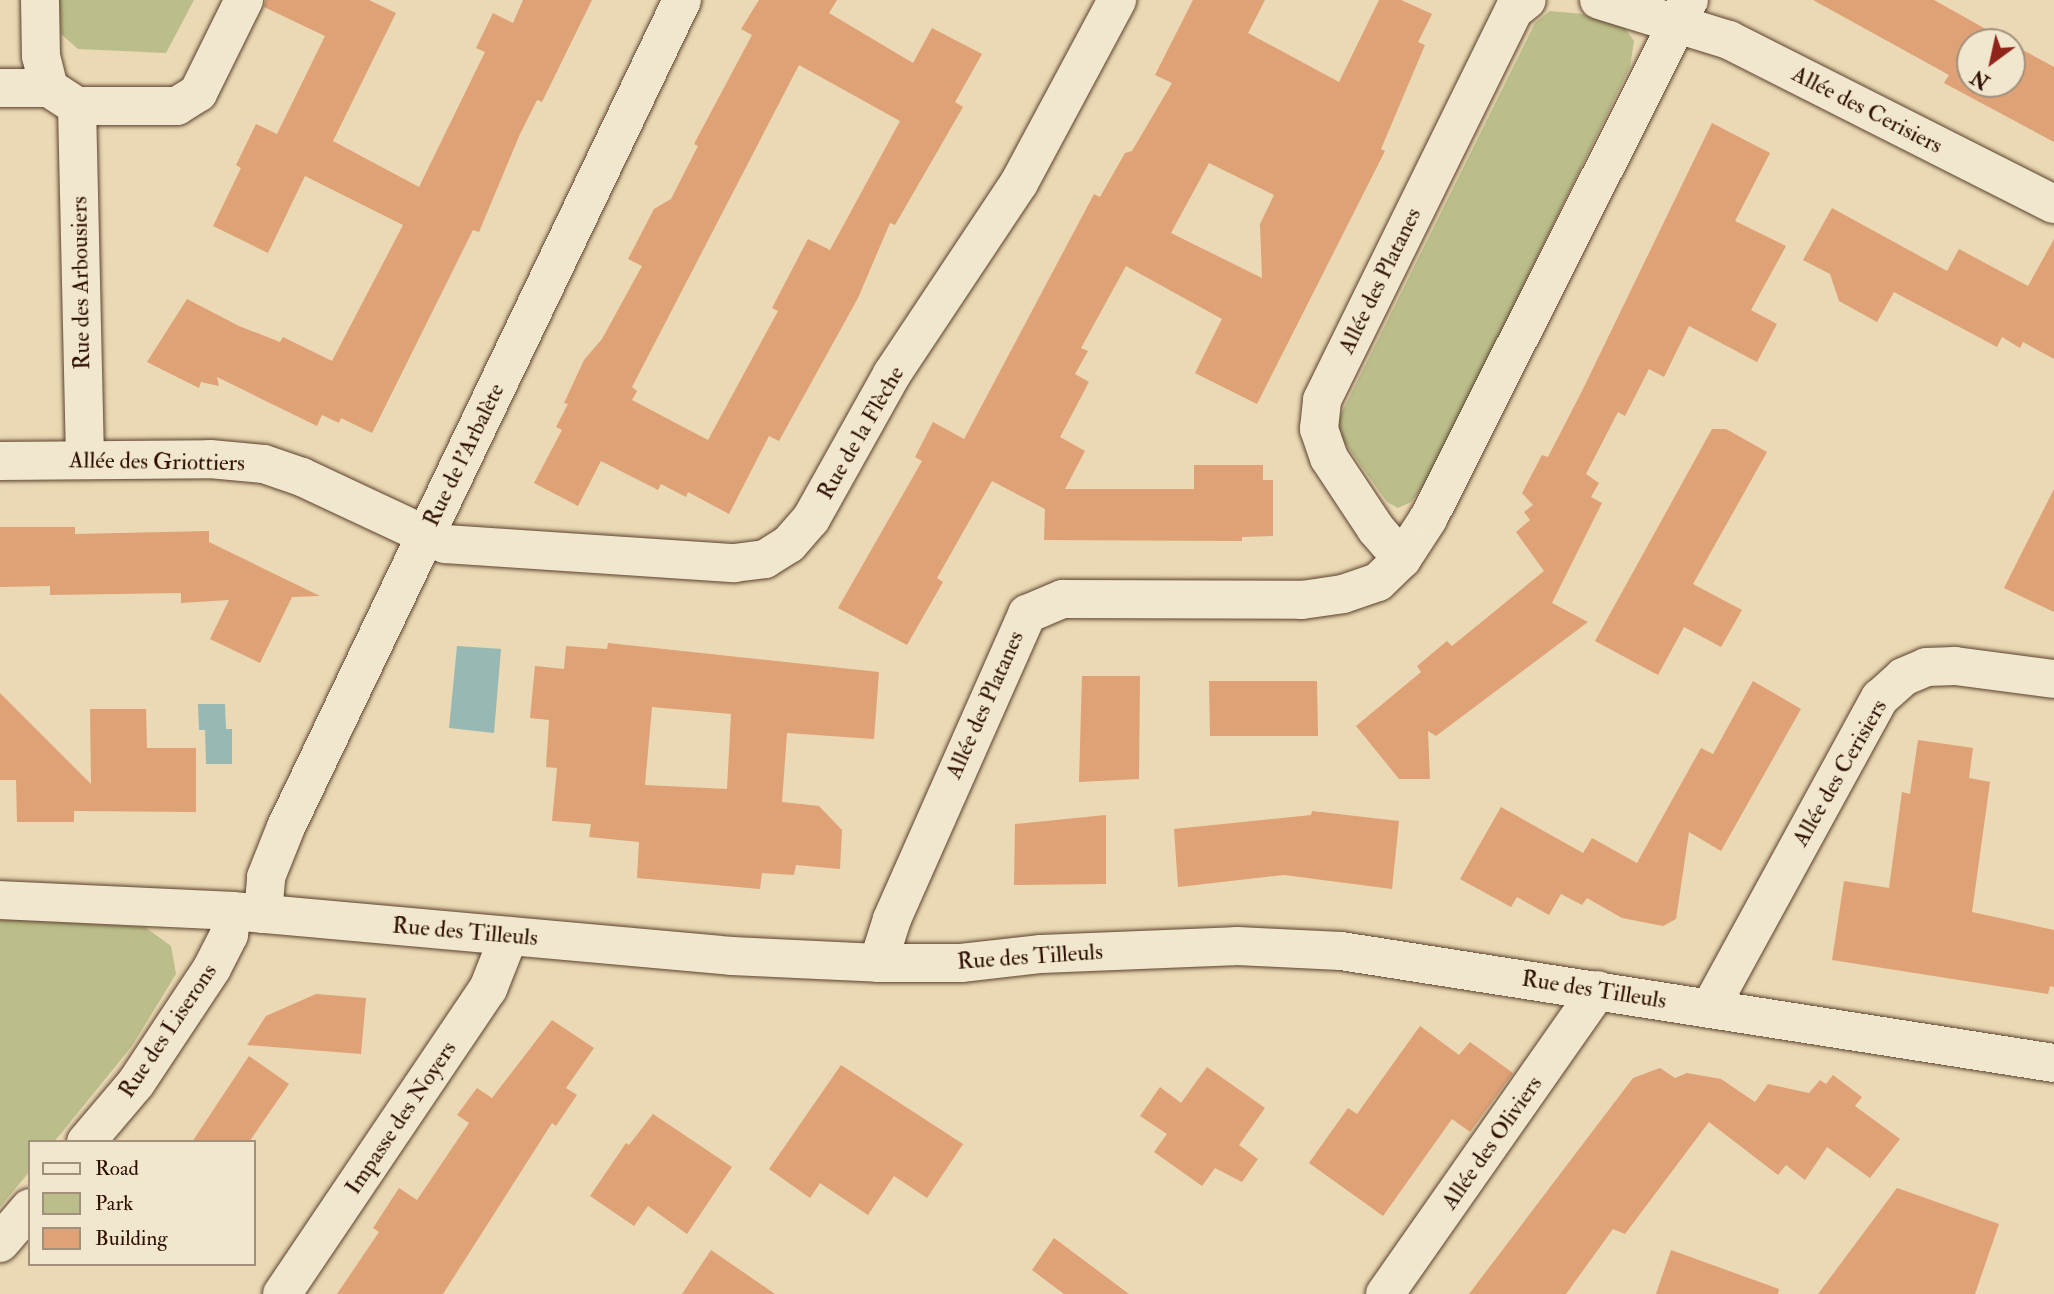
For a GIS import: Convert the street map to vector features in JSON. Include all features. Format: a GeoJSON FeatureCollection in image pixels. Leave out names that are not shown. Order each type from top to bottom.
{"type":"FeatureCollection","features":[{"type":"Feature","properties":{"kind":"street","name":"Rue des Arbousiers"},"geometry":{"type":"LineString","coordinates":[[40,0],[41,56],[63,97],[85,460]]}},
{"type":"Feature","properties":{"kind":"street"},"geometry":{"type":"LineString","coordinates":[[0,88],[63,97],[177,106],[198,93],[244,0]]}},
{"type":"Feature","properties":{"kind":"street","name":"Rue de l’Arbalète"},"geometry":{"type":"LineString","coordinates":[[247,913],[682,0]]}},
{"type":"Feature","properties":{"kind":"street","name":"Rue de la Flèche"},"geometry":{"type":"LineString","coordinates":[[425,537],[445,544],[734,563],[765,559],[789,544],[811,519],[892,374],[1019,183],[1117,0]]}},
{"type":"Feature","properties":{"kind":"street","name":"Allée des Platanes"},"geometry":{"type":"LineString","coordinates":[[1402,559],[1376,530],[1329,458],[1319,429],[1322,400],[1514,10],[1527,0]]}},
{"type":"Feature","properties":{"kind":"street"},"geometry":{"type":"LineString","coordinates":[[1599,0],[1684,11]]}},
{"type":"Feature","properties":{"kind":"street","name":"Allée des Platanes"},"geometry":{"type":"LineString","coordinates":[[878,963],[913,870],[1027,614],[1063,599],[1301,600],[1343,594],[1378,582],[1402,559],[1429,519],[1684,11]]}},
{"type":"Feature","properties":{"kind":"street","name":"Allée des Cerisiers"},"geometry":{"type":"LineString","coordinates":[[1684,11],[1729,40],[2054,204]]}},
{"type":"Feature","properties":{"kind":"street","name":"Allée des Griottiers"},"geometry":{"type":"LineString","coordinates":[[0,461],[209,458],[264,464],[302,477],[425,537]]}},
{"type":"Feature","properties":{"kind":"street","name":"Allée des Cerisiers"},"geometry":{"type":"LineString","coordinates":[[1710,1008],[1880,698],[1903,677],[1926,667],[1955,666],[2054,679]]}},
{"type":"Feature","properties":{"kind":"street","name":"Rue des Tilleuls"},"geometry":{"type":"LineString","coordinates":[[0,900],[247,913],[732,956],[878,963],[961,963],[1237,946],[1341,951],[2054,1063]]}},
{"type":"Feature","properties":{"kind":"street","name":"Rue des Liserons"},"geometry":{"type":"LineString","coordinates":[[88,1140],[136,1083],[212,968],[229,934],[247,913]]}},
{"type":"Feature","properties":{"kind":"street","name":"Impasse des Noyers"},"geometry":{"type":"LineString","coordinates":[[282,1294],[488,989],[509,936]]}},
{"type":"Feature","properties":{"kind":"street","name":"Allée des Oliviers"},"geometry":{"type":"LineString","coordinates":[[1385,1294],[1598,990]]}},
{"type":"Feature","properties":{"kind":"street"},"geometry":{"type":"LineString","coordinates":[[0,1243],[28,1210]]}},
{"type":"Feature","properties":{"kind":"green space"},"geometry":{"type":"Polygon","coordinates":[[[59,0],[194,0],[166,53],[78,49],[61,34],[59,0]]]}},
{"type":"Feature","properties":{"kind":"green space"},"geometry":{"type":"Polygon","coordinates":[[[1550,11],[1583,14],[1625,28],[1634,41],[1630,67],[1429,479],[1411,502],[1398,508],[1387,502],[1337,432],[1338,420],[1535,23],[1550,11]]]}},
{"type":"Feature","properties":{"kind":"green space"},"geometry":{"type":"Polygon","coordinates":[[[0,919],[145,927],[171,946],[176,974],[132,1046],[56,1140],[28,1140],[28,1173],[0,1207],[0,919]]]}},
{"type":"Feature","properties":{"kind":"water"},"geometry":{"type":"Polygon","coordinates":[[[457,646],[501,649],[494,733],[449,728],[457,646]]]}},
{"type":"Feature","properties":{"kind":"water"},"geometry":{"type":"Polygon","coordinates":[[[198,704],[225,704],[226,729],[232,729],[232,764],[206,764],[205,730],[199,730],[198,704]]]}},
{"type":"Feature","properties":{"kind":"building"},"geometry":{"type":"Polygon","coordinates":[[[266,0],[369,0],[396,13],[333,141],[419,187],[485,52],[476,48],[493,13],[513,23],[523,0],[592,0],[542,102],[537,100],[520,134],[479,232],[473,230],[372,433],[341,418],[339,423],[322,415],[317,426],[217,377],[219,386],[201,382],[199,388],[147,362],[187,299],[239,326],[280,342],[283,337],[332,361],[403,225],[305,176],[268,253],[213,226],[241,168],[236,165],[256,124],[277,134],[325,36],[264,7],[266,0]]]}},
{"type":"Feature","properties":{"kind":"building"},"geometry":{"type":"Polygon","coordinates":[[[759,0],[837,0],[829,13],[913,63],[932,28],[982,54],[955,102],[963,107],[895,225],[890,223],[858,298],[779,441],[769,436],[729,514],[688,492],[686,497],[661,484],[658,490],[601,461],[578,506],[534,483],[562,430],[556,427],[568,404],[564,403],[584,360],[602,339],[642,266],[628,259],[654,209],[671,199],[698,146],[694,144],[752,35],[741,29],[759,0]],[[799,65],[632,387],[637,391],[632,400],[708,440],[778,311],[772,308],[808,239],[830,250],[900,121],[799,65]]]}},
{"type":"Feature","properties":{"kind":"building"},"geometry":{"type":"Polygon","coordinates":[[[1193,0],[1265,0],[1248,33],[1339,82],[1379,0],[1401,0],[1432,14],[1418,42],[1425,45],[1381,149],[1385,151],[1257,404],[1195,373],[1222,319],[1126,266],[1081,348],[1088,351],[1075,374],[1089,382],[1060,437],[1085,451],[1065,489],[1194,489],[1194,465],[1263,465],[1263,480],[1273,480],[1273,536],[1242,537],[1242,541],[1044,540],[1045,509],[992,481],[937,578],[943,582],[907,645],[838,608],[922,461],[915,457],[933,422],[964,439],[1094,194],[1100,197],[1125,153],[1132,151],[1172,83],[1155,75],[1193,0]],[[1209,163],[1171,233],[1262,278],[1260,224],[1274,195],[1209,163]]]}},
{"type":"Feature","properties":{"kind":"building"},"geometry":{"type":"Polygon","coordinates":[[[1813,0],[1934,0],[1984,28],[1956,28],[1956,89],[1944,83],[1949,75],[1813,0]]]}},
{"type":"Feature","properties":{"kind":"building"},"geometry":{"type":"Polygon","coordinates":[[[2026,52],[2054,67],[2054,142],[1972,98],[2026,98],[2026,52]]]}},
{"type":"Feature","properties":{"kind":"building"},"geometry":{"type":"Polygon","coordinates":[[[1712,123],[1770,153],[1735,221],[1786,246],[1751,310],[1777,324],[1757,362],[1689,326],[1664,377],[1649,369],[1625,416],[1618,412],[1586,474],[1599,483],[1591,497],[1602,503],[1552,603],[1588,622],[1436,736],[1428,731],[1430,779],[1399,779],[1356,726],[1421,672],[1417,666],[1447,641],[1452,646],[1544,571],[1516,532],[1530,520],[1524,512],[1533,505],[1522,493],[1542,455],[1548,457],[1581,393],[1712,123]]]}},
{"type":"Feature","properties":{"kind":"building"},"geometry":{"type":"Polygon","coordinates":[[[1832,208],[1947,271],[1959,249],[2028,286],[2054,239],[2054,359],[2023,342],[2020,348],[2002,337],[1997,347],[1894,292],[1877,322],[1839,301],[1830,274],[1803,260],[1832,208]]]}},
{"type":"Feature","properties":{"kind":"building"},"geometry":{"type":"Polygon","coordinates":[[[1712,429],[1726,429],[1767,452],[1693,584],[1742,610],[1721,647],[1684,627],[1658,675],[1595,641],[1712,429]]]}},
{"type":"Feature","properties":{"kind":"building"},"geometry":{"type":"Polygon","coordinates":[[[2054,489],[2054,612],[2004,588],[2054,489]]]}},
{"type":"Feature","properties":{"kind":"building"},"geometry":{"type":"Polygon","coordinates":[[[0,527],[75,527],[75,534],[209,531],[209,542],[320,596],[292,597],[260,663],[210,639],[229,600],[181,603],[181,593],[50,595],[50,586],[0,587],[0,527]]]}},
{"type":"Feature","properties":{"kind":"building"},"geometry":{"type":"Polygon","coordinates":[[[608,643],[879,672],[874,739],[787,733],[782,802],[819,806],[842,830],[840,869],[796,865],[794,875],[762,873],[760,889],[637,878],[639,842],[589,837],[591,824],[552,821],[557,768],[546,767],[549,720],[530,718],[535,666],[564,669],[566,646],[607,649],[608,643]],[[652,707],[645,785],[727,789],[731,714],[652,707]]]}},
{"type":"Feature","properties":{"kind":"building"},"geometry":{"type":"Polygon","coordinates":[[[1082,676],[1140,676],[1139,779],[1079,782],[1082,676]]]}},
{"type":"Feature","properties":{"kind":"building"},"geometry":{"type":"Polygon","coordinates":[[[1209,681],[1317,681],[1318,736],[1210,736],[1209,681]]]}},
{"type":"Feature","properties":{"kind":"building"},"geometry":{"type":"Polygon","coordinates":[[[1753,681],[1801,709],[1721,851],[1689,832],[1676,919],[1663,926],[1622,918],[1587,898],[1582,905],[1561,894],[1549,915],[1517,897],[1511,907],[1460,879],[1501,807],[1583,853],[1592,838],[1637,863],[1701,748],[1713,754],[1753,681]]]}},
{"type":"Feature","properties":{"kind":"building"},"geometry":{"type":"Polygon","coordinates":[[[0,693],[91,784],[90,709],[146,709],[147,748],[196,748],[196,812],[74,811],[74,822],[17,822],[16,780],[0,780],[0,693]]]}},
{"type":"Feature","properties":{"kind":"building"},"geometry":{"type":"Polygon","coordinates":[[[1918,740],[1973,748],[1969,778],[1990,782],[1972,912],[2054,930],[2054,987],[2050,986],[2048,994],[1832,960],[1844,881],[1889,888],[1902,792],[1910,794],[1918,740]]]}},
{"type":"Feature","properties":{"kind":"building"},"geometry":{"type":"Polygon","coordinates":[[[1312,811],[1399,821],[1392,889],[1284,875],[1178,887],[1174,829],[1311,815],[1312,811]]]}},
{"type":"Feature","properties":{"kind":"building"},"geometry":{"type":"Polygon","coordinates":[[[1106,815],[1106,884],[1014,885],[1015,824],[1106,815]]]}},
{"type":"Feature","properties":{"kind":"building"},"geometry":{"type":"Polygon","coordinates":[[[316,994],[366,998],[361,1054],[247,1045],[266,1016],[316,994]]]}},
{"type":"Feature","properties":{"kind":"building"},"geometry":{"type":"Polygon","coordinates":[[[552,1020],[594,1048],[566,1088],[577,1095],[556,1126],[552,1123],[443,1294],[337,1294],[379,1232],[373,1228],[399,1188],[417,1200],[469,1123],[457,1115],[477,1088],[492,1098],[552,1020]]]}},
{"type":"Feature","properties":{"kind":"building"},"geometry":{"type":"Polygon","coordinates":[[[1420,1026],[1459,1055],[1470,1042],[1513,1073],[1470,1132],[1452,1119],[1383,1216],[1309,1163],[1348,1108],[1357,1114],[1420,1026]]]}},
{"type":"Feature","properties":{"kind":"building"},"geometry":{"type":"Polygon","coordinates":[[[249,1056],[289,1084],[250,1140],[193,1140],[249,1056]]]}},
{"type":"Feature","properties":{"kind":"building"},"geometry":{"type":"Polygon","coordinates":[[[841,1065],[963,1144],[927,1198],[894,1176],[868,1215],[820,1183],[810,1198],[769,1169],[841,1065]]]}},
{"type":"Feature","properties":{"kind":"building"},"geometry":{"type":"Polygon","coordinates":[[[1207,1067],[1265,1108],[1239,1145],[1258,1159],[1242,1182],[1215,1168],[1202,1186],[1154,1152],[1167,1134],[1140,1116],[1160,1087],[1181,1103],[1207,1067]]]}},
{"type":"Feature","properties":{"kind":"building"},"geometry":{"type":"Polygon","coordinates":[[[1660,1068],[1675,1078],[1687,1073],[1721,1079],[1755,1102],[1768,1084],[1809,1093],[1820,1080],[1826,1084],[1833,1075],[1862,1097],[1855,1106],[1900,1139],[1870,1178],[1827,1147],[1805,1180],[1786,1165],[1778,1175],[1709,1122],[1625,1234],[1613,1229],[1566,1294],[1469,1294],[1633,1078],[1660,1068]]]}},
{"type":"Feature","properties":{"kind":"building"},"geometry":{"type":"Polygon","coordinates":[[[653,1114],[732,1167],[687,1234],[648,1206],[634,1226],[590,1196],[626,1143],[629,1145],[653,1114]]]}},
{"type":"Feature","properties":{"kind":"building"},"geometry":{"type":"Polygon","coordinates":[[[1897,1188],[1999,1224],[1975,1294],[1818,1294],[1897,1188]]]}},
{"type":"Feature","properties":{"kind":"building"},"geometry":{"type":"Polygon","coordinates":[[[1054,1238],[1129,1294],[1064,1294],[1032,1270],[1054,1238]]]}},
{"type":"Feature","properties":{"kind":"building"},"geometry":{"type":"Polygon","coordinates":[[[711,1250],[775,1294],[682,1294],[711,1250]]]}},
{"type":"Feature","properties":{"kind":"building"},"geometry":{"type":"Polygon","coordinates":[[[1671,1250],[1779,1289],[1778,1294],[1656,1294],[1671,1250]]]}}]}
